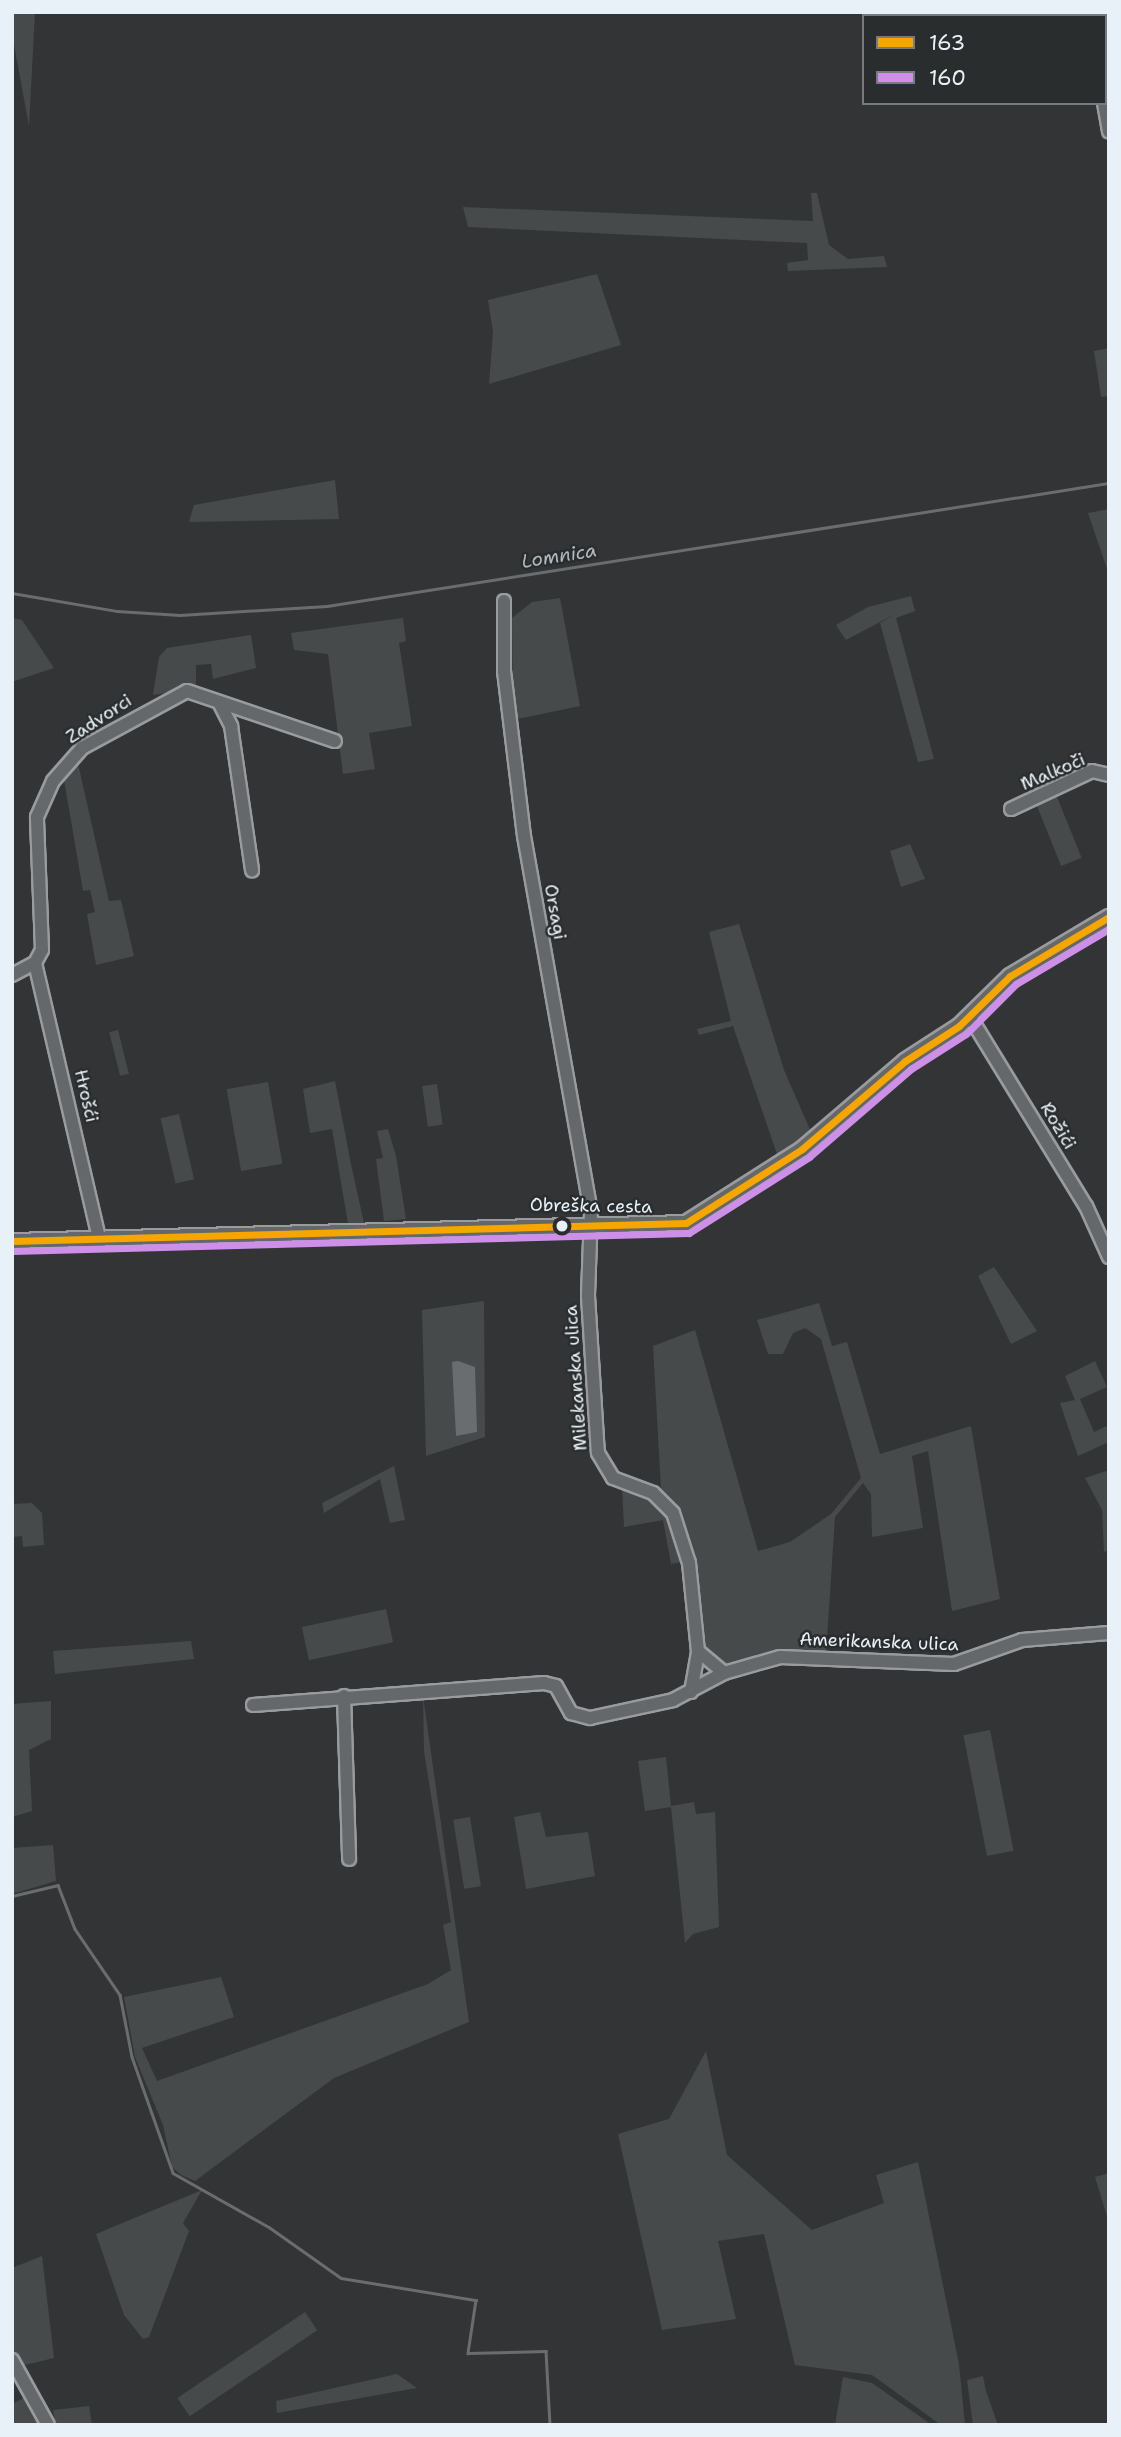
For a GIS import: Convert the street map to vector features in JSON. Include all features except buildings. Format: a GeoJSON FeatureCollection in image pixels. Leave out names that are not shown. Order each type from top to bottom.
{"type":"FeatureCollection","features":[{"type":"Feature","properties":{"kind":"main road","name":"Obreška cesta"},"geometry":{"type":"LineString","coordinates":[[12,1241],[591,1226],[657,1227],[705,1215],[802,1149],[905,1062],[970,1017],[1010,976],[1109,918]]}},
{"type":"Feature","properties":{"kind":"street"},"geometry":{"type":"LineString","coordinates":[[1104,105],[1109,132]]}},
{"type":"Feature","properties":{"kind":"street","name":"Orsagi"},"geometry":{"type":"LineString","coordinates":[[504,601],[505,671],[524,836],[591,1226]]}},
{"type":"Feature","properties":{"kind":"street","name":"Zadvorci"},"geometry":{"type":"LineString","coordinates":[[35,963],[43,941],[37,817],[53,781],[82,748],[155,703],[187,691],[335,741]]}},
{"type":"Feature","properties":{"kind":"street"},"geometry":{"type":"LineString","coordinates":[[216,701],[229,718],[252,870]]}},
{"type":"Feature","properties":{"kind":"street","name":"Malkoči"},"geometry":{"type":"LineString","coordinates":[[1011,809],[1092,771],[1109,775]]}},
{"type":"Feature","properties":{"kind":"street"},"geometry":{"type":"LineString","coordinates":[[12,975],[35,963]]}},
{"type":"Feature","properties":{"kind":"street","name":"Hrošći"},"geometry":{"type":"LineString","coordinates":[[35,963],[99,1237]]}},
{"type":"Feature","properties":{"kind":"street","name":"Rožići"},"geometry":{"type":"LineString","coordinates":[[970,1017],[1086,1206],[1109,1257]]}},
{"type":"Feature","properties":{"kind":"street","name":"Milekanska ulica"},"geometry":{"type":"LineString","coordinates":[[591,1226],[588,1296],[600,1460],[613,1478],[658,1497],[680,1526],[698,1651],[691,1693]]}},
{"type":"Feature","properties":{"kind":"street","name":"Amerikanska ulica"},"geometry":{"type":"LineString","coordinates":[[253,1705],[344,1696],[544,1683],[556,1686],[571,1713],[582,1718],[691,1693],[724,1673],[789,1656],[954,1664],[1022,1640],[1109,1633]]}},
{"type":"Feature","properties":{"kind":"street"},"geometry":{"type":"LineString","coordinates":[[698,1651],[724,1673]]}},
{"type":"Feature","properties":{"kind":"street"},"geometry":{"type":"LineString","coordinates":[[344,1696],[349,1859]]}},
{"type":"Feature","properties":{"kind":"street"},"geometry":{"type":"LineString","coordinates":[[12,2360],[48,2425]]}},
{"type":"Feature","properties":{"kind":"shaded area"},"geometry":{"type":"Polygon","coordinates":[[[12,12],[35,12],[29,126],[12,34],[12,12]]]}},
{"type":"Feature","properties":{"kind":"shaded area"},"geometry":{"type":"Polygon","coordinates":[[[811,193],[817,193],[829,245],[848,259],[884,256],[887,267],[788,271],[787,263],[808,260],[807,243],[468,227],[463,207],[813,221],[811,193]]]}},
{"type":"Feature","properties":{"kind":"shaded area"},"geometry":{"type":"Polygon","coordinates":[[[597,274],[621,345],[489,384],[493,332],[488,300],[597,274]]]}},
{"type":"Feature","properties":{"kind":"shaded area"},"geometry":{"type":"Polygon","coordinates":[[[1109,348],[1109,396],[1101,397],[1094,351],[1109,348]]]}},
{"type":"Feature","properties":{"kind":"shaded area"},"geometry":{"type":"Polygon","coordinates":[[[335,480],[339,519],[189,522],[194,505],[335,480]]]}},
{"type":"Feature","properties":{"kind":"shaded area"},"geometry":{"type":"Polygon","coordinates":[[[1109,509],[1109,575],[1088,513],[1109,509]]]}},
{"type":"Feature","properties":{"kind":"shaded area"},"geometry":{"type":"Polygon","coordinates":[[[911,596],[915,611],[896,618],[934,759],[918,762],[880,623],[895,614],[846,640],[836,625],[868,607],[911,596]]]}},
{"type":"Feature","properties":{"kind":"shaded area"},"geometry":{"type":"Polygon","coordinates":[[[560,598],[580,706],[513,720],[512,618],[532,602],[560,598]]]}},
{"type":"Feature","properties":{"kind":"shaded area"},"geometry":{"type":"Polygon","coordinates":[[[12,618],[22,620],[54,668],[12,682],[12,618]]]}},
{"type":"Feature","properties":{"kind":"shaded area"},"geometry":{"type":"Polygon","coordinates":[[[403,618],[406,641],[399,643],[412,726],[369,733],[375,769],[343,774],[328,654],[294,650],[291,633],[403,618]]]}},
{"type":"Feature","properties":{"kind":"shaded area"},"geometry":{"type":"Polygon","coordinates":[[[251,635],[256,668],[213,679],[211,664],[196,665],[196,689],[153,695],[159,657],[167,648],[251,635]]]}},
{"type":"Feature","properties":{"kind":"shaded area"},"geometry":{"type":"Polygon","coordinates":[[[77,759],[109,901],[121,900],[134,956],[96,965],[87,914],[95,912],[90,890],[83,891],[63,774],[77,759]]]}},
{"type":"Feature","properties":{"kind":"shaded area"},"geometry":{"type":"Polygon","coordinates":[[[1055,792],[1082,858],[1061,866],[1035,800],[1055,792]]]}},
{"type":"Feature","properties":{"kind":"shaded area"},"geometry":{"type":"Polygon","coordinates":[[[910,844],[925,879],[901,887],[890,851],[910,844]]]}},
{"type":"Feature","properties":{"kind":"shaded area"},"geometry":{"type":"Polygon","coordinates":[[[739,924],[784,1070],[812,1134],[779,1160],[733,1026],[699,1035],[697,1029],[731,1021],[709,932],[739,924]]]}},
{"type":"Feature","properties":{"kind":"shaded area"},"geometry":{"type":"Polygon","coordinates":[[[118,1030],[129,1074],[120,1076],[109,1032],[118,1030]]]}},
{"type":"Feature","properties":{"kind":"shaded area"},"geometry":{"type":"Polygon","coordinates":[[[335,1081],[364,1223],[348,1224],[332,1129],[310,1133],[303,1089],[335,1081]]]}},
{"type":"Feature","properties":{"kind":"shaded area"},"geometry":{"type":"Polygon","coordinates":[[[268,1082],[282,1164],[241,1171],[227,1089],[268,1082]]]}},
{"type":"Feature","properties":{"kind":"shaded area"},"geometry":{"type":"Polygon","coordinates":[[[437,1084],[443,1125],[428,1127],[422,1086],[437,1084]]]}},
{"type":"Feature","properties":{"kind":"shaded area"},"geometry":{"type":"Polygon","coordinates":[[[179,1114],[194,1179],[176,1184],[160,1118],[179,1114]]]}},
{"type":"Feature","properties":{"kind":"shaded area"},"geometry":{"type":"Polygon","coordinates":[[[388,1129],[396,1156],[406,1219],[384,1221],[376,1159],[383,1158],[377,1131],[388,1129]]]}},
{"type":"Feature","properties":{"kind":"shaded area"},"geometry":{"type":"Polygon","coordinates":[[[994,1267],[1037,1331],[1011,1344],[978,1276],[994,1267]]]}},
{"type":"Feature","properties":{"kind":"shaded area"},"geometry":{"type":"Polygon","coordinates":[[[484,1301],[485,1437],[426,1456],[422,1310],[484,1301]]]}},
{"type":"Feature","properties":{"kind":"shaded area"},"geometry":{"type":"Polygon","coordinates":[[[819,1303],[832,1346],[847,1342],[880,1454],[971,1426],[1000,1599],[952,1611],[928,1451],[912,1456],[923,1528],[872,1537],[871,1494],[863,1483],[835,1517],[826,1655],[787,1651],[727,1669],[703,1646],[688,1538],[661,1489],[653,1346],[695,1330],[758,1551],[790,1542],[831,1514],[861,1478],[821,1339],[805,1328],[793,1333],[783,1354],[768,1354],[757,1320],[819,1303]]]}},
{"type":"Feature","properties":{"kind":"shaded area"},"geometry":{"type":"Polygon","coordinates":[[[458,1361],[475,1367],[477,1432],[456,1436],[452,1362],[458,1361]]]}},
{"type":"Feature","properties":{"kind":"shaded area"},"geometry":{"type":"Polygon","coordinates":[[[1095,1361],[1107,1387],[1080,1399],[1094,1432],[1109,1425],[1109,1442],[1078,1456],[1060,1403],[1075,1400],[1065,1376],[1095,1361]]]}},
{"type":"Feature","properties":{"kind":"shaded area"},"geometry":{"type":"Polygon","coordinates":[[[394,1466],[405,1520],[390,1523],[380,1479],[324,1513],[322,1503],[394,1466]]]}},
{"type":"Feature","properties":{"kind":"shaded area"},"geometry":{"type":"Polygon","coordinates":[[[1109,1470],[1109,1550],[1104,1552],[1102,1510],[1085,1478],[1109,1470]]]}},
{"type":"Feature","properties":{"kind":"shaded area"},"geometry":{"type":"Polygon","coordinates":[[[622,1487],[664,1507],[682,1562],[671,1564],[663,1520],[624,1527],[622,1487]]]}},
{"type":"Feature","properties":{"kind":"shaded area"},"geometry":{"type":"Polygon","coordinates":[[[32,1503],[42,1513],[44,1545],[23,1547],[22,1536],[12,1537],[12,1504],[32,1503]]]}},
{"type":"Feature","properties":{"kind":"shaded area"},"geometry":{"type":"Polygon","coordinates":[[[386,1609],[393,1642],[309,1660],[302,1627],[386,1609]]]}},
{"type":"Feature","properties":{"kind":"shaded area"},"geometry":{"type":"Polygon","coordinates":[[[191,1641],[194,1659],[55,1674],[53,1651],[191,1641]]]}},
{"type":"Feature","properties":{"kind":"shaded area"},"geometry":{"type":"Polygon","coordinates":[[[423,1696],[469,2022],[334,2078],[195,2181],[181,2175],[172,2167],[163,2125],[135,2057],[124,1997],[221,1977],[234,2017],[142,2048],[157,2081],[428,1984],[451,1970],[443,1925],[451,1922],[424,1751],[423,1696]]]}},
{"type":"Feature","properties":{"kind":"shaded area"},"geometry":{"type":"Polygon","coordinates":[[[51,1701],[51,1739],[29,1750],[32,1811],[12,1817],[12,1704],[51,1701]]]}},
{"type":"Feature","properties":{"kind":"shaded area"},"geometry":{"type":"Polygon","coordinates":[[[990,1730],[1013,1851],[987,1856],[963,1735],[990,1730]]]}},
{"type":"Feature","properties":{"kind":"shaded area"},"geometry":{"type":"Polygon","coordinates":[[[666,1757],[671,1806],[694,1802],[696,1814],[715,1812],[719,1927],[693,1934],[685,1943],[671,1807],[645,1811],[638,1761],[666,1757]]]}},
{"type":"Feature","properties":{"kind":"shaded area"},"geometry":{"type":"Polygon","coordinates":[[[540,1812],[546,1837],[588,1832],[595,1876],[526,1889],[514,1817],[540,1812]]]}},
{"type":"Feature","properties":{"kind":"shaded area"},"geometry":{"type":"Polygon","coordinates":[[[470,1817],[481,1886],[464,1889],[453,1820],[470,1817]]]}},
{"type":"Feature","properties":{"kind":"shaded area"},"geometry":{"type":"Polygon","coordinates":[[[53,1845],[56,1881],[12,1894],[12,1848],[53,1845]]]}},
{"type":"Feature","properties":{"kind":"shaded area"},"geometry":{"type":"Polygon","coordinates":[[[706,2051],[727,2155],[812,2230],[884,2203],[876,2175],[918,2162],[959,2364],[965,2425],[941,2425],[872,2375],[795,2365],[764,2234],[718,2241],[736,2319],[662,2330],[618,2134],[669,2119],[706,2051]]]}},
{"type":"Feature","properties":{"kind":"shaded area"},"geometry":{"type":"Polygon","coordinates":[[[1109,2173],[1109,2223],[1095,2177],[1109,2173]]]}},
{"type":"Feature","properties":{"kind":"shaded area"},"geometry":{"type":"Polygon","coordinates":[[[202,2190],[183,2223],[189,2231],[149,2337],[143,2339],[124,2315],[96,2234],[202,2190]]]}},
{"type":"Feature","properties":{"kind":"shaded area"},"geometry":{"type":"Polygon","coordinates":[[[42,2256],[54,2358],[25,2365],[12,2351],[12,2268],[42,2256]]]}},
{"type":"Feature","properties":{"kind":"shaded area"},"geometry":{"type":"Polygon","coordinates":[[[305,2312],[317,2330],[190,2416],[177,2398],[305,2312]]]}},
{"type":"Feature","properties":{"kind":"shaded area"},"geometry":{"type":"Polygon","coordinates":[[[397,2374],[417,2388],[277,2413],[276,2401],[397,2374]]]}},
{"type":"Feature","properties":{"kind":"shaded area"},"geometry":{"type":"Polygon","coordinates":[[[983,2376],[998,2425],[973,2425],[967,2380],[983,2376]]]}},
{"type":"Feature","properties":{"kind":"shaded area"},"geometry":{"type":"Polygon","coordinates":[[[843,2377],[872,2383],[932,2425],[835,2425],[843,2377]]]}},
{"type":"Feature","properties":{"kind":"shaded area"},"geometry":{"type":"Polygon","coordinates":[[[28,2396],[41,2424],[12,2425],[12,2404],[28,2396]]]}},
{"type":"Feature","properties":{"kind":"shaded area"},"geometry":{"type":"Polygon","coordinates":[[[89,2406],[92,2425],[56,2425],[53,2410],[89,2406]]]}},
{"type":"Feature","properties":{"kind":"waterway","name":"Lomnica"},"geometry":{"type":"LineString","coordinates":[[12,593],[117,611],[180,615],[327,606],[1109,483]]}},
{"type":"Feature","properties":{"kind":"waterway"},"geometry":{"type":"LineString","coordinates":[[12,1896],[58,1885],[75,1929],[120,1995],[132,2057],[173,2173],[269,2227],[341,2278],[476,2300],[468,2353],[546,2351],[550,2425]]}},
{"type":"Feature","properties":{"kind":"transit line","name":"163"},"geometry":{"type":"LineString","coordinates":[[12,1241],[686,1223],[802,1149],[905,1061],[959,1026],[1010,976],[1109,917]]}},
{"type":"Feature","properties":{"kind":"transit line","name":"160"},"geometry":{"type":"LineString","coordinates":[[12,1251],[689,1233],[809,1157],[911,1069],[966,1034],[1016,984],[1109,929]]}}]}
